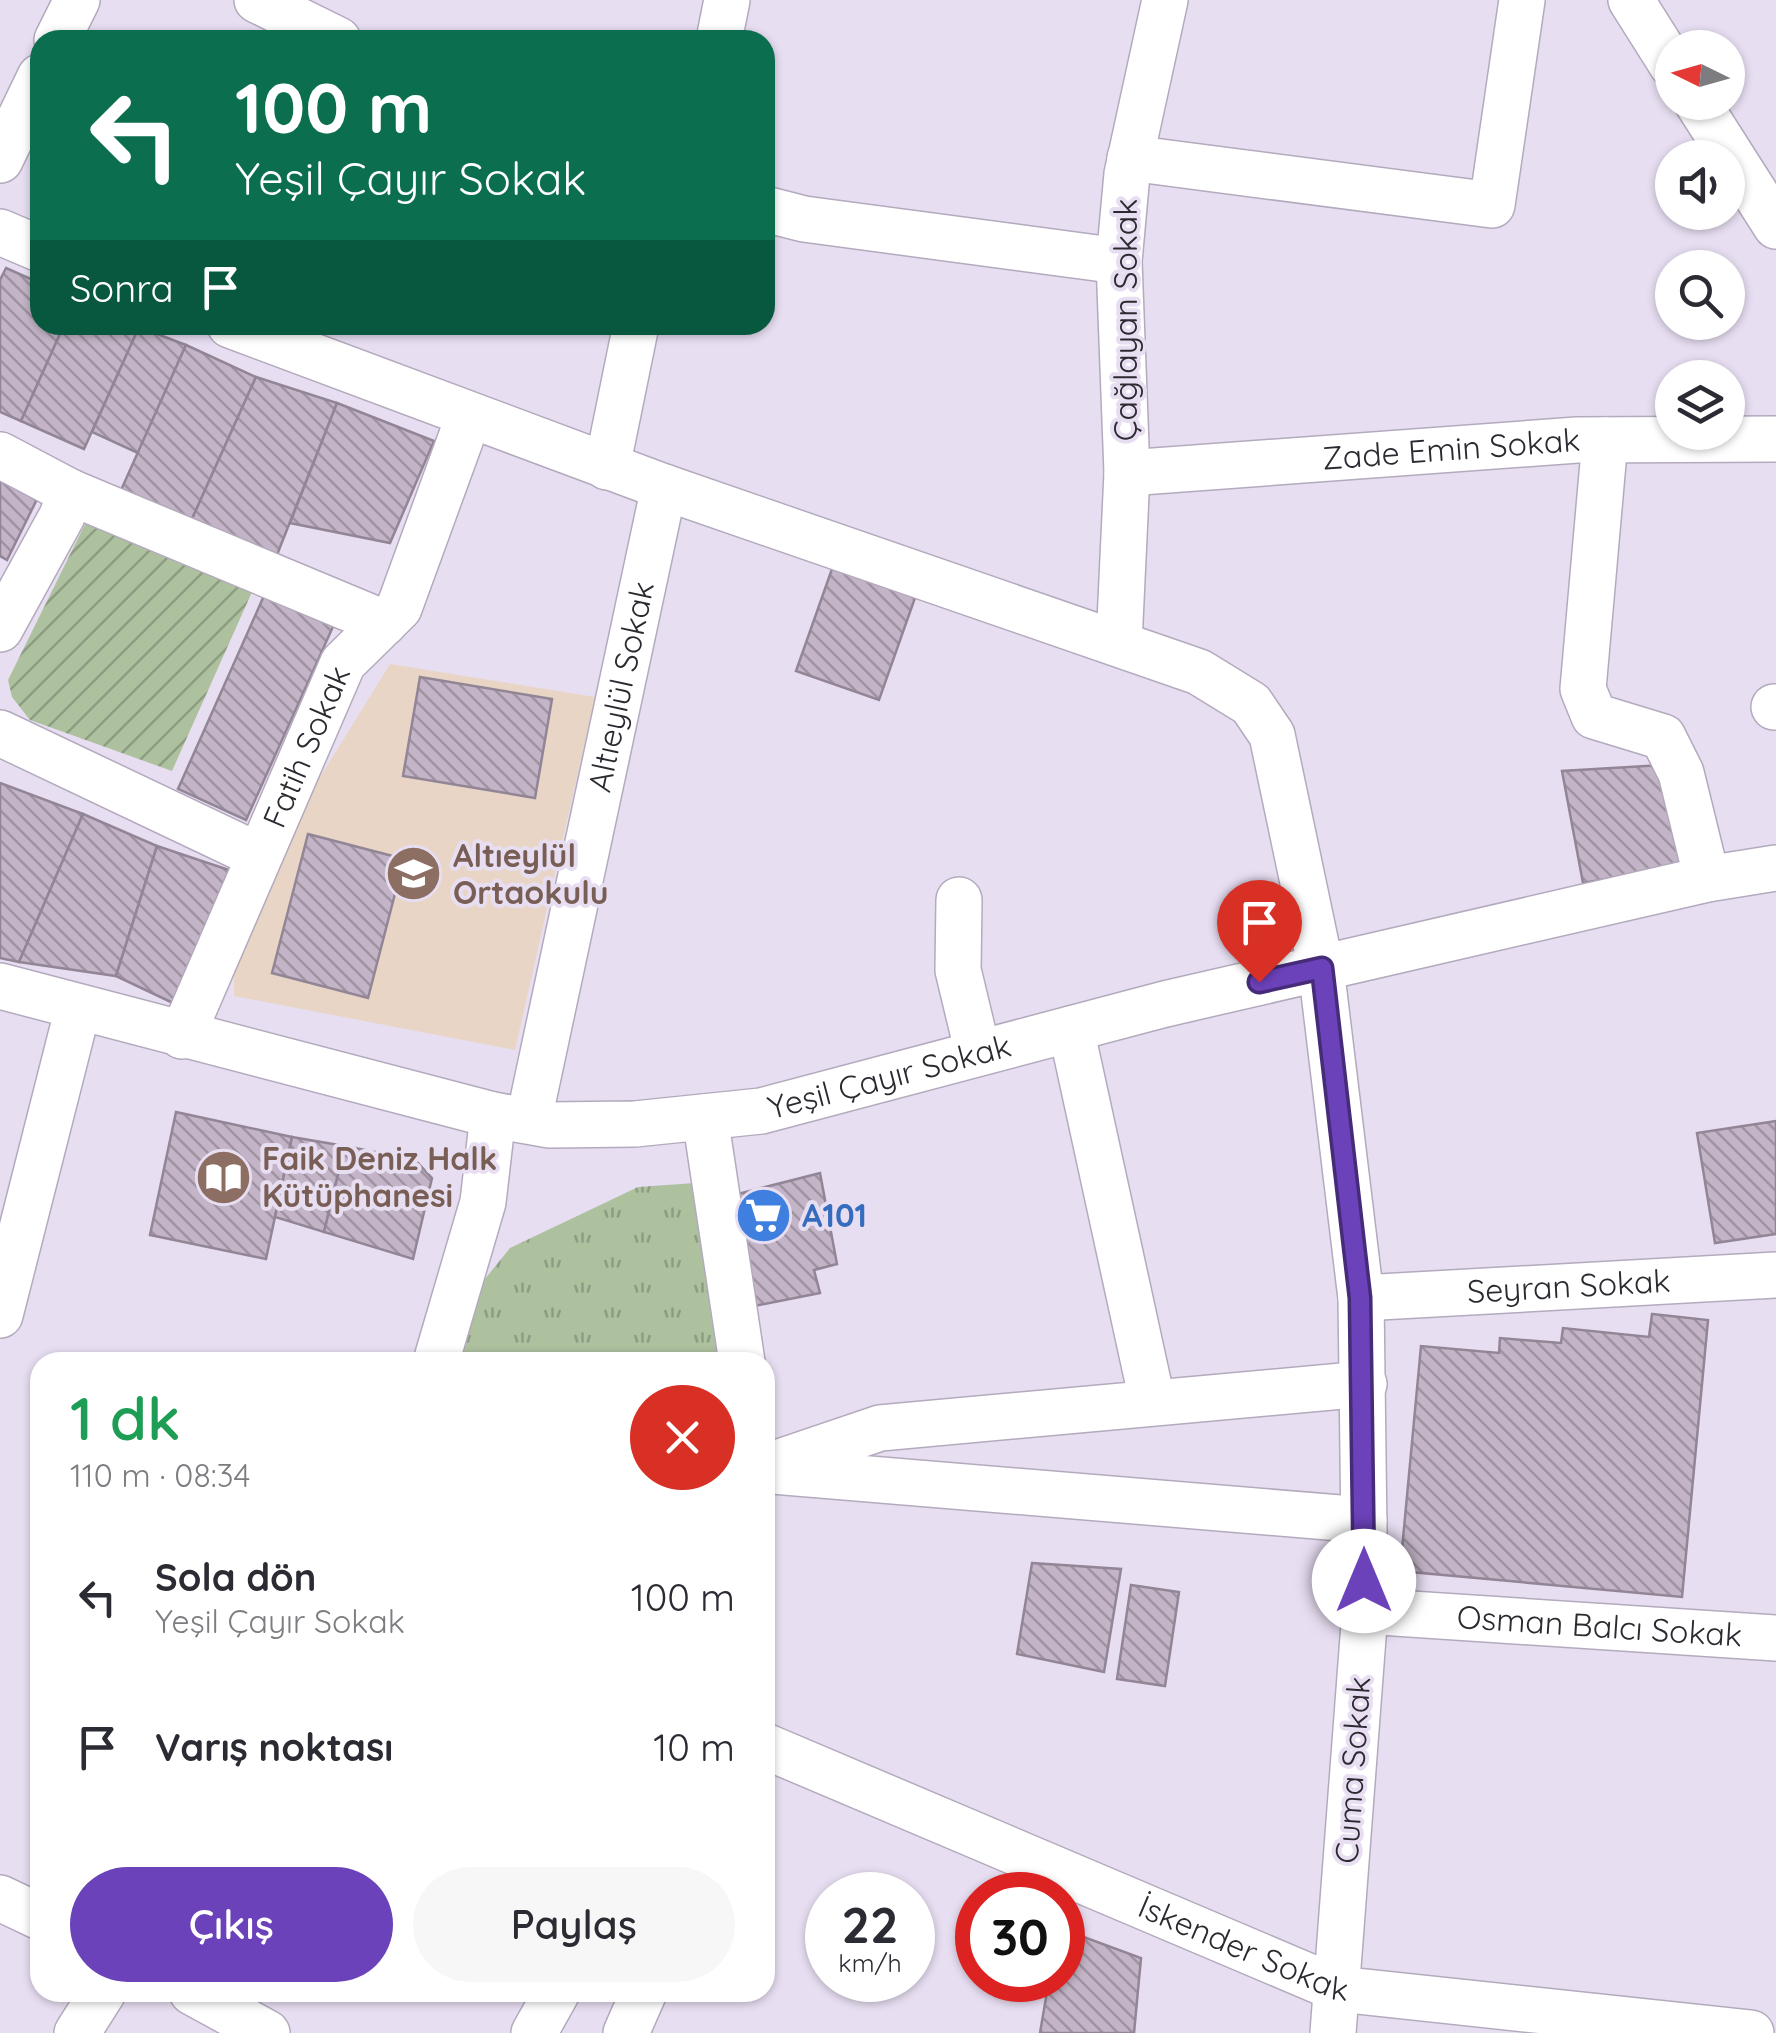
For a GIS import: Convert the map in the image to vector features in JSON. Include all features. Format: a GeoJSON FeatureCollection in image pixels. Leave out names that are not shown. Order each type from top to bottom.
{"type":"FeatureCollection","features":[{"type":"Feature","properties":{"kind":"street"},"geometry":{"type":"LineString","coordinates":[[62,30],[76,0]]}},
{"type":"Feature","properties":{"kind":"street"},"geometry":{"type":"LineString","coordinates":[[721,30],[727,0]]}},
{"type":"Feature","properties":{"kind":"street","name":"Çağlayan Sokak"},"geometry":{"type":"LineString","coordinates":[[1119,643],[1127,473],[1119,261],[1130,158],[1165,0]]}},
{"type":"Feature","properties":{"kind":"street"},"geometry":{"type":"LineString","coordinates":[[1130,158],[1492,205],[1522,0]]}},
{"type":"Feature","properties":{"kind":"street"},"geometry":{"type":"LineString","coordinates":[[1631,0],[1655,37]]}},
{"type":"Feature","properties":{"kind":"street"},"geometry":{"type":"LineString","coordinates":[[284,15],[316,30]]}},
{"type":"Feature","properties":{"kind":"street"},"geometry":{"type":"LineString","coordinates":[[0,160],[30,97]]}},
{"type":"Feature","properties":{"kind":"street"},"geometry":{"type":"LineString","coordinates":[[1708,120],[1776,226]]}},
{"type":"Feature","properties":{"kind":"street"},"geometry":{"type":"LineString","coordinates":[[775,212],[1119,261]]}},
{"type":"Feature","properties":{"kind":"street"},"geometry":{"type":"LineString","coordinates":[[0,232],[30,245]]}},
{"type":"Feature","properties":{"kind":"street","name":"Cuma Sokak"},"geometry":{"type":"LineString","coordinates":[[256,335],[664,487],[1199,672],[1250,704],[1272,735],[1322,968],[1360,1298],[1365,1611],[1333,2033]]}},
{"type":"Feature","properties":{"kind":"street"},"geometry":{"type":"LineString","coordinates":[[607,466],[634,335]]}},
{"type":"Feature","properties":{"kind":"street","name":"Fatih Sokak"},"geometry":{"type":"LineString","coordinates":[[182,1036],[343,663],[399,608],[470,416]]}},
{"type":"Feature","properties":{"kind":"street","name":"Zade Emin Sokak"},"geometry":{"type":"LineString","coordinates":[[1127,473],[1604,440],[1776,439]]}},
{"type":"Feature","properties":{"kind":"street"},"geometry":{"type":"LineString","coordinates":[[1604,440],[1583,689],[1594,716],[1663,737],[1681,773],[1707,879]]}},
{"type":"Feature","properties":{"kind":"street"},"geometry":{"type":"LineString","coordinates":[[0,455],[70,492],[384,623]]}},
{"type":"Feature","properties":{"kind":"street","name":"Altıeylül Sokak"},"geometry":{"type":"LineString","coordinates":[[439,1352],[511,1117],[664,487]]}},
{"type":"Feature","properties":{"kind":"street"},"geometry":{"type":"LineString","coordinates":[[0,629],[62,516],[70,492]]}},
{"type":"Feature","properties":{"kind":"street"},"geometry":{"type":"LineString","coordinates":[[0,733],[258,856]]}},
{"type":"Feature","properties":{"kind":"street","name":"Yeşil Çayır Sokak"},"geometry":{"type":"LineString","coordinates":[[0,986],[182,1036],[511,1117],[550,1125],[635,1124],[761,1111],[1322,968],[1707,879],[1776,868]]}},
{"type":"Feature","properties":{"kind":"street"},"geometry":{"type":"LineString","coordinates":[[959,900],[958,970],[978,1053]]}},
{"type":"Feature","properties":{"kind":"street"},"geometry":{"type":"LineString","coordinates":[[0,1315],[78,1008]]}},
{"type":"Feature","properties":{"kind":"street"},"geometry":{"type":"LineString","coordinates":[[1071,1029],[1152,1400]]}},
{"type":"Feature","properties":{"kind":"street"},"geometry":{"type":"LineString","coordinates":[[705,1116],[740,1352]]}},
{"type":"Feature","properties":{"kind":"street","name":"Seyran Sokak"},"geometry":{"type":"LineString","coordinates":[[1360,1298],[1776,1276]]}},
{"type":"Feature","properties":{"kind":"street"},"geometry":{"type":"LineString","coordinates":[[775,1465],[880,1428],[1152,1400],[1364,1384]]}},
{"type":"Feature","properties":{"kind":"street"},"geometry":{"type":"LineString","coordinates":[[775,1470],[1364,1520]]}},
{"type":"Feature","properties":{"kind":"street","name":"Osman Balcı Sokak"},"geometry":{"type":"LineString","coordinates":[[1365,1611],[1776,1638]]}},
{"type":"Feature","properties":{"kind":"street","name":"İskender Sokak"},"geometry":{"type":"LineString","coordinates":[[775,1750],[1338,1989],[1751,2033]]}},
{"type":"Feature","properties":{"kind":"street"},"geometry":{"type":"LineString","coordinates":[[0,1898],[30,1912]]}},
{"type":"Feature","properties":{"kind":"street"},"geometry":{"type":"LineString","coordinates":[[77,2033],[97,2002]]}},
{"type":"Feature","properties":{"kind":"street"},"geometry":{"type":"LineString","coordinates":[[210,2002],[267,2033]]}},
{"type":"Feature","properties":{"kind":"street"},"geometry":{"type":"LineString","coordinates":[[534,2033],[551,2002]]}},
{"type":"Feature","properties":{"kind":"street"},"geometry":{"type":"LineString","coordinates":[[626,2033],[640,2002]]}},
{"type":"Feature","properties":{"kind":"shaded area","name":"Altıeylül Ortaokulu"},"geometry":{"type":"Polygon","coordinates":[[[390,664],[595,697],[515,1050],[234,996],[234,962],[314,787],[390,664]]]}},
{"type":"Feature","properties":{"kind":"green space"},"geometry":{"type":"Polygon","coordinates":[[[90,514],[256,583],[172,771],[30,720],[12,697],[8,680],[90,514]]]}},
{"type":"Feature","properties":{"kind":"green space"},"geometry":{"type":"Polygon","coordinates":[[[695,1183],[720,1352],[458,1352],[472,1295],[510,1248],[638,1187],[695,1183]]]}},
{"type":"Feature","properties":{"kind":"building"},"geometry":{"type":"Polygon","coordinates":[[[6,268],[30,279],[30,335],[60,335],[21,421],[0,412],[0,280],[6,268]]]}},
{"type":"Feature","properties":{"kind":"building"},"geometry":{"type":"Polygon","coordinates":[[[60,335],[135,335],[84,449],[21,421],[60,335]]]}},
{"type":"Feature","properties":{"kind":"building"},"geometry":{"type":"Polygon","coordinates":[[[135,335],[160,335],[186,345],[138,453],[92,432],[135,335]]]}},
{"type":"Feature","properties":{"kind":"building"},"geometry":{"type":"Polygon","coordinates":[[[186,345],[256,377],[187,530],[117,499],[186,345]]]}},
{"type":"Feature","properties":{"kind":"building"},"geometry":{"type":"Polygon","coordinates":[[[256,377],[337,403],[273,565],[187,530],[256,377]]]}},
{"type":"Feature","properties":{"kind":"building"},"geometry":{"type":"Polygon","coordinates":[[[337,403],[434,441],[390,543],[290,523],[337,403]]]}},
{"type":"Feature","properties":{"kind":"building"},"geometry":{"type":"Polygon","coordinates":[[[0,466],[43,487],[7,560],[0,556],[0,466]]]}},
{"type":"Feature","properties":{"kind":"building"},"geometry":{"type":"Polygon","coordinates":[[[833,566],[916,595],[879,700],[796,671],[833,566]]]}},
{"type":"Feature","properties":{"kind":"building"},"geometry":{"type":"Polygon","coordinates":[[[267,589],[336,620],[246,820],[178,789],[267,589]]]}},
{"type":"Feature","properties":{"kind":"building"},"geometry":{"type":"Polygon","coordinates":[[[420,677],[552,699],[535,798],[403,776],[420,677]]]}},
{"type":"Feature","properties":{"kind":"building"},"geometry":{"type":"Polygon","coordinates":[[[1662,765],[1683,866],[1583,883],[1562,771],[1662,765]]]}},
{"type":"Feature","properties":{"kind":"building"},"geometry":{"type":"Polygon","coordinates":[[[0,783],[83,814],[19,962],[0,958],[0,783]]]}},
{"type":"Feature","properties":{"kind":"building"},"geometry":{"type":"Polygon","coordinates":[[[83,814],[157,846],[116,976],[19,962],[83,814]]]}},
{"type":"Feature","properties":{"kind":"building"},"geometry":{"type":"Polygon","coordinates":[[[308,834],[404,859],[368,998],[272,973],[308,834]]]}},
{"type":"Feature","properties":{"kind":"building"},"geometry":{"type":"Polygon","coordinates":[[[157,846],[229,870],[173,1003],[116,976],[157,846]]]}},
{"type":"Feature","properties":{"kind":"building","name":"Faik Deniz Halk Kütüphanesi"},"geometry":{"type":"Polygon","coordinates":[[[176,1112],[292,1137],[266,1259],[150,1235],[176,1112]]]}},
{"type":"Feature","properties":{"kind":"building"},"geometry":{"type":"Polygon","coordinates":[[[1776,1121],[1776,1234],[1715,1243],[1697,1133],[1776,1121]]]}},
{"type":"Feature","properties":{"kind":"building"},"geometry":{"type":"Polygon","coordinates":[[[292,1137],[345,1146],[324,1232],[275,1217],[292,1137]]]}},
{"type":"Feature","properties":{"kind":"building"},"geometry":{"type":"Polygon","coordinates":[[[345,1146],[415,1160],[432,1178],[413,1259],[324,1232],[345,1146]]]}},
{"type":"Feature","properties":{"kind":"building"},"geometry":{"type":"Polygon","coordinates":[[[820,1173],[837,1264],[814,1270],[820,1293],[754,1306],[738,1194],[820,1173]]]}},
{"type":"Feature","properties":{"kind":"building"},"geometry":{"type":"Polygon","coordinates":[[[1652,1314],[1708,1320],[1682,1597],[1400,1571],[1421,1346],[1499,1353],[1500,1338],[1561,1343],[1563,1328],[1649,1337],[1652,1314]]]}},
{"type":"Feature","properties":{"kind":"building"},"geometry":{"type":"Polygon","coordinates":[[[1032,1563],[1121,1569],[1104,1672],[1017,1654],[1032,1563]]]}},
{"type":"Feature","properties":{"kind":"building"},"geometry":{"type":"Polygon","coordinates":[[[1131,1585],[1179,1592],[1165,1686],[1117,1679],[1131,1585]]]}},
{"type":"Feature","properties":{"kind":"building"},"geometry":{"type":"Polygon","coordinates":[[[1085,1937],[1141,1958],[1134,2033],[1040,2033],[1045,2002],[1085,2002],[1085,1937]]]}},
{"type":"Feature","properties":{"kind":"place","name":"Altıeylül Ortaokulu"},"geometry":{"type":"Point","coordinates":[414,874]}},
{"type":"Feature","properties":{"kind":"place","name":"Faik Deniz Halk Kütüphanesi"},"geometry":{"type":"Point","coordinates":[223,1177]}},
{"type":"Feature","properties":{"kind":"place","name":"A101"},"geometry":{"type":"Point","coordinates":[763,1216]}},
{"type":"Feature","properties":{"kind":"route"},"geometry":{"type":"LineString","coordinates":[[1259,982],[1322,968],[1360,1298],[1364,1581]]}}]}
